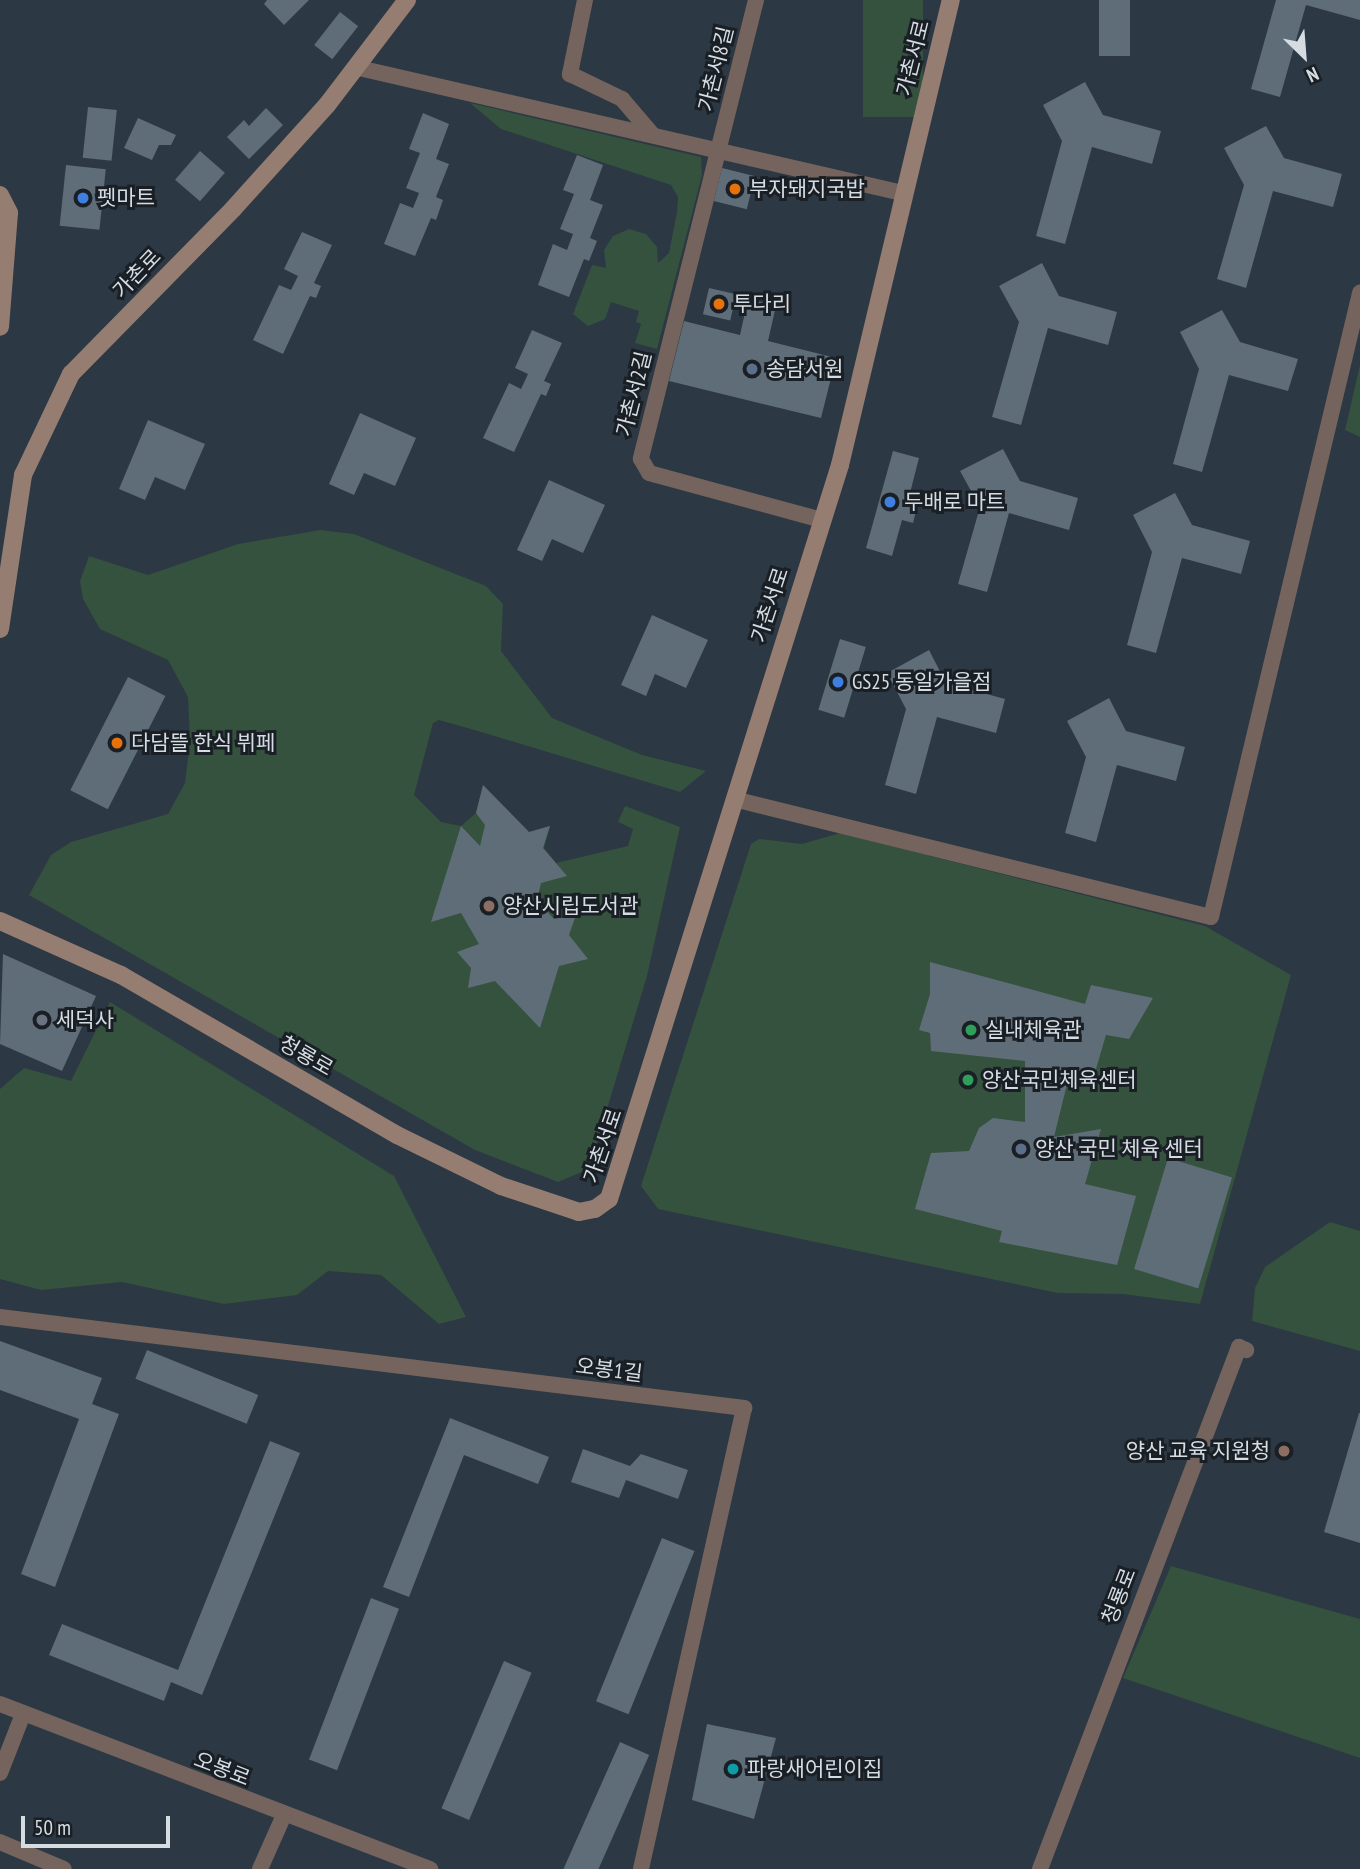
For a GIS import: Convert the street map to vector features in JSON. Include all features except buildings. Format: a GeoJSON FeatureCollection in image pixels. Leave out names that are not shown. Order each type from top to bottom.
{"type":"FeatureCollection","features":[{"type":"Feature","properties":{"kind":"street","name":"가촌로"},"geometry":{"type":"LineString","coordinates":[[0,629],[23,475],[71,374],[233,209],[359,68],[407,0]]}},
{"type":"Feature","properties":{"kind":"street"},"geometry":{"type":"LineString","coordinates":[[585,0],[570,74],[622,99],[652,134]]}},
{"type":"Feature","properties":{"kind":"street","name":"가촌서8길"},"geometry":{"type":"LineString","coordinates":[[718,149],[756,0]]}},
{"type":"Feature","properties":{"kind":"street","name":"가촌서로"},"geometry":{"type":"LineString","coordinates":[[595,1209],[608,1199],[621,1170],[822,520],[885,286],[902,193],[951,0]]}},
{"type":"Feature","properties":{"kind":"street"},"geometry":{"type":"LineString","coordinates":[[359,68],[902,193]]}},
{"type":"Feature","properties":{"kind":"street","name":"가촌서2길"},"geometry":{"type":"LineString","coordinates":[[718,149],[641,452],[642,466],[649,473],[822,520]]}},
{"type":"Feature","properties":{"kind":"street"},"geometry":{"type":"LineString","coordinates":[[0,195],[9,214],[0,327]]}},
{"type":"Feature","properties":{"kind":"street"},"geometry":{"type":"LineString","coordinates":[[734,799],[1211,916],[1360,293]]}},
{"type":"Feature","properties":{"kind":"street","name":"청룡로"},"geometry":{"type":"LineString","coordinates":[[0,921],[121,975],[397,1135],[501,1186],[579,1212],[595,1209]]}},
{"type":"Feature","properties":{"kind":"street","name":"오봉1길"},"geometry":{"type":"LineString","coordinates":[[0,1317],[744,1408],[641,1869]]}},
{"type":"Feature","properties":{"kind":"street","name":"청룡로"},"geometry":{"type":"LineString","coordinates":[[1040,1869],[1239,1347],[1246,1350]]}},
{"type":"Feature","properties":{"kind":"street","name":"오봉로"},"geometry":{"type":"LineString","coordinates":[[0,1704],[430,1869]]}},
{"type":"Feature","properties":{"kind":"street"},"geometry":{"type":"LineString","coordinates":[[0,1773],[23,1714]]}},
{"type":"Feature","properties":{"kind":"street"},"geometry":{"type":"LineString","coordinates":[[260,1869],[284,1815]]}},
{"type":"Feature","properties":{"kind":"street"},"geometry":{"type":"LineString","coordinates":[[0,1842],[64,1869]]}},
{"type":"Feature","properties":{"kind":"green space"},"geometry":{"type":"Polygon","coordinates":[[[863,0],[923,0],[923,117],[863,117],[863,0]]]}},
{"type":"Feature","properties":{"kind":"green space"},"geometry":{"type":"Polygon","coordinates":[[[470,103],[701,157],[702,175],[657,349],[635,343],[641,324],[636,322],[639,311],[611,302],[605,319],[588,326],[573,314],[592,265],[606,268],[604,250],[613,236],[629,229],[646,234],[657,247],[658,263],[669,253],[678,197],[671,185],[501,129],[470,103]]]}},
{"type":"Feature","properties":{"kind":"green space"},"geometry":{"type":"Polygon","coordinates":[[[1360,365],[1360,437],[1345,430],[1360,365]]]}},
{"type":"Feature","properties":{"kind":"green space"},"geometry":{"type":"Polygon","coordinates":[[[320,530],[354,534],[486,586],[503,604],[501,651],[552,718],[642,755],[706,771],[680,792],[439,720],[433,723],[414,795],[441,822],[461,826],[476,813],[483,785],[529,832],[550,826],[544,848],[556,863],[628,846],[633,829],[618,822],[625,806],[680,827],[647,976],[589,1169],[558,1182],[475,1150],[29,895],[51,855],[71,842],[168,814],[185,783],[190,742],[188,697],[168,660],[100,629],[83,599],[80,581],[89,556],[148,575],[238,544],[320,530]]]}},
{"type":"Feature","properties":{"kind":"green space","name":"양산국민체육센터"},"geometry":{"type":"Polygon","coordinates":[[[840,833],[1205,926],[1291,975],[1200,1304],[1123,1294],[1058,1293],[658,1209],[641,1186],[751,844],[759,839],[802,844],[840,833]]]}},
{"type":"Feature","properties":{"kind":"green space"},"geometry":{"type":"Polygon","coordinates":[[[110,1002],[394,1176],[466,1317],[439,1324],[381,1275],[328,1271],[297,1295],[224,1304],[122,1282],[41,1290],[0,1279],[0,1089],[24,1068],[71,1081],[110,1002]]]}},
{"type":"Feature","properties":{"kind":"green space"},"geometry":{"type":"Polygon","coordinates":[[[1330,1222],[1360,1231],[1360,1351],[1252,1321],[1255,1288],[1265,1267],[1330,1222]]]}},
{"type":"Feature","properties":{"kind":"green space"},"geometry":{"type":"Polygon","coordinates":[[[1171,1566],[1360,1619],[1360,1758],[1123,1678],[1171,1566]]]}},
{"type":"Feature","properties":{"kind":"place","name":"부자돼지국밥"},"geometry":{"type":"Point","coordinates":[735,189]}},
{"type":"Feature","properties":{"kind":"place","name":"펫마트"},"geometry":{"type":"Point","coordinates":[83,198]}},
{"type":"Feature","properties":{"kind":"place","name":"투다리"},"geometry":{"type":"Point","coordinates":[719,304]}},
{"type":"Feature","properties":{"kind":"place","name":"송담서원"},"geometry":{"type":"Point","coordinates":[752,369]}},
{"type":"Feature","properties":{"kind":"place","name":"두배로 마트"},"geometry":{"type":"Point","coordinates":[890,502]}},
{"type":"Feature","properties":{"kind":"place","name":"GS25 동일가을점"},"geometry":{"type":"Point","coordinates":[838,682]}},
{"type":"Feature","properties":{"kind":"place","name":"다담뜰 한식 뷔페"},"geometry":{"type":"Point","coordinates":[117,743]}},
{"type":"Feature","properties":{"kind":"place","name":"양산시립도서관"},"geometry":{"type":"Point","coordinates":[489,906]}},
{"type":"Feature","properties":{"kind":"place","name":"세덕사"},"geometry":{"type":"Point","coordinates":[42,1020]}},
{"type":"Feature","properties":{"kind":"place","name":"실내체육관"},"geometry":{"type":"Point","coordinates":[971,1030]}},
{"type":"Feature","properties":{"kind":"place","name":"양산국민체육센터"},"geometry":{"type":"Point","coordinates":[968,1080]}},
{"type":"Feature","properties":{"kind":"place","name":"양산 국민 체육 센터"},"geometry":{"type":"Point","coordinates":[1021,1149]}},
{"type":"Feature","properties":{"kind":"place","name":"양산 교육 지원청"},"geometry":{"type":"Point","coordinates":[1284,1451]}},
{"type":"Feature","properties":{"kind":"place","name":"파랑새어린이집"},"geometry":{"type":"Point","coordinates":[733,1769]}}]}
